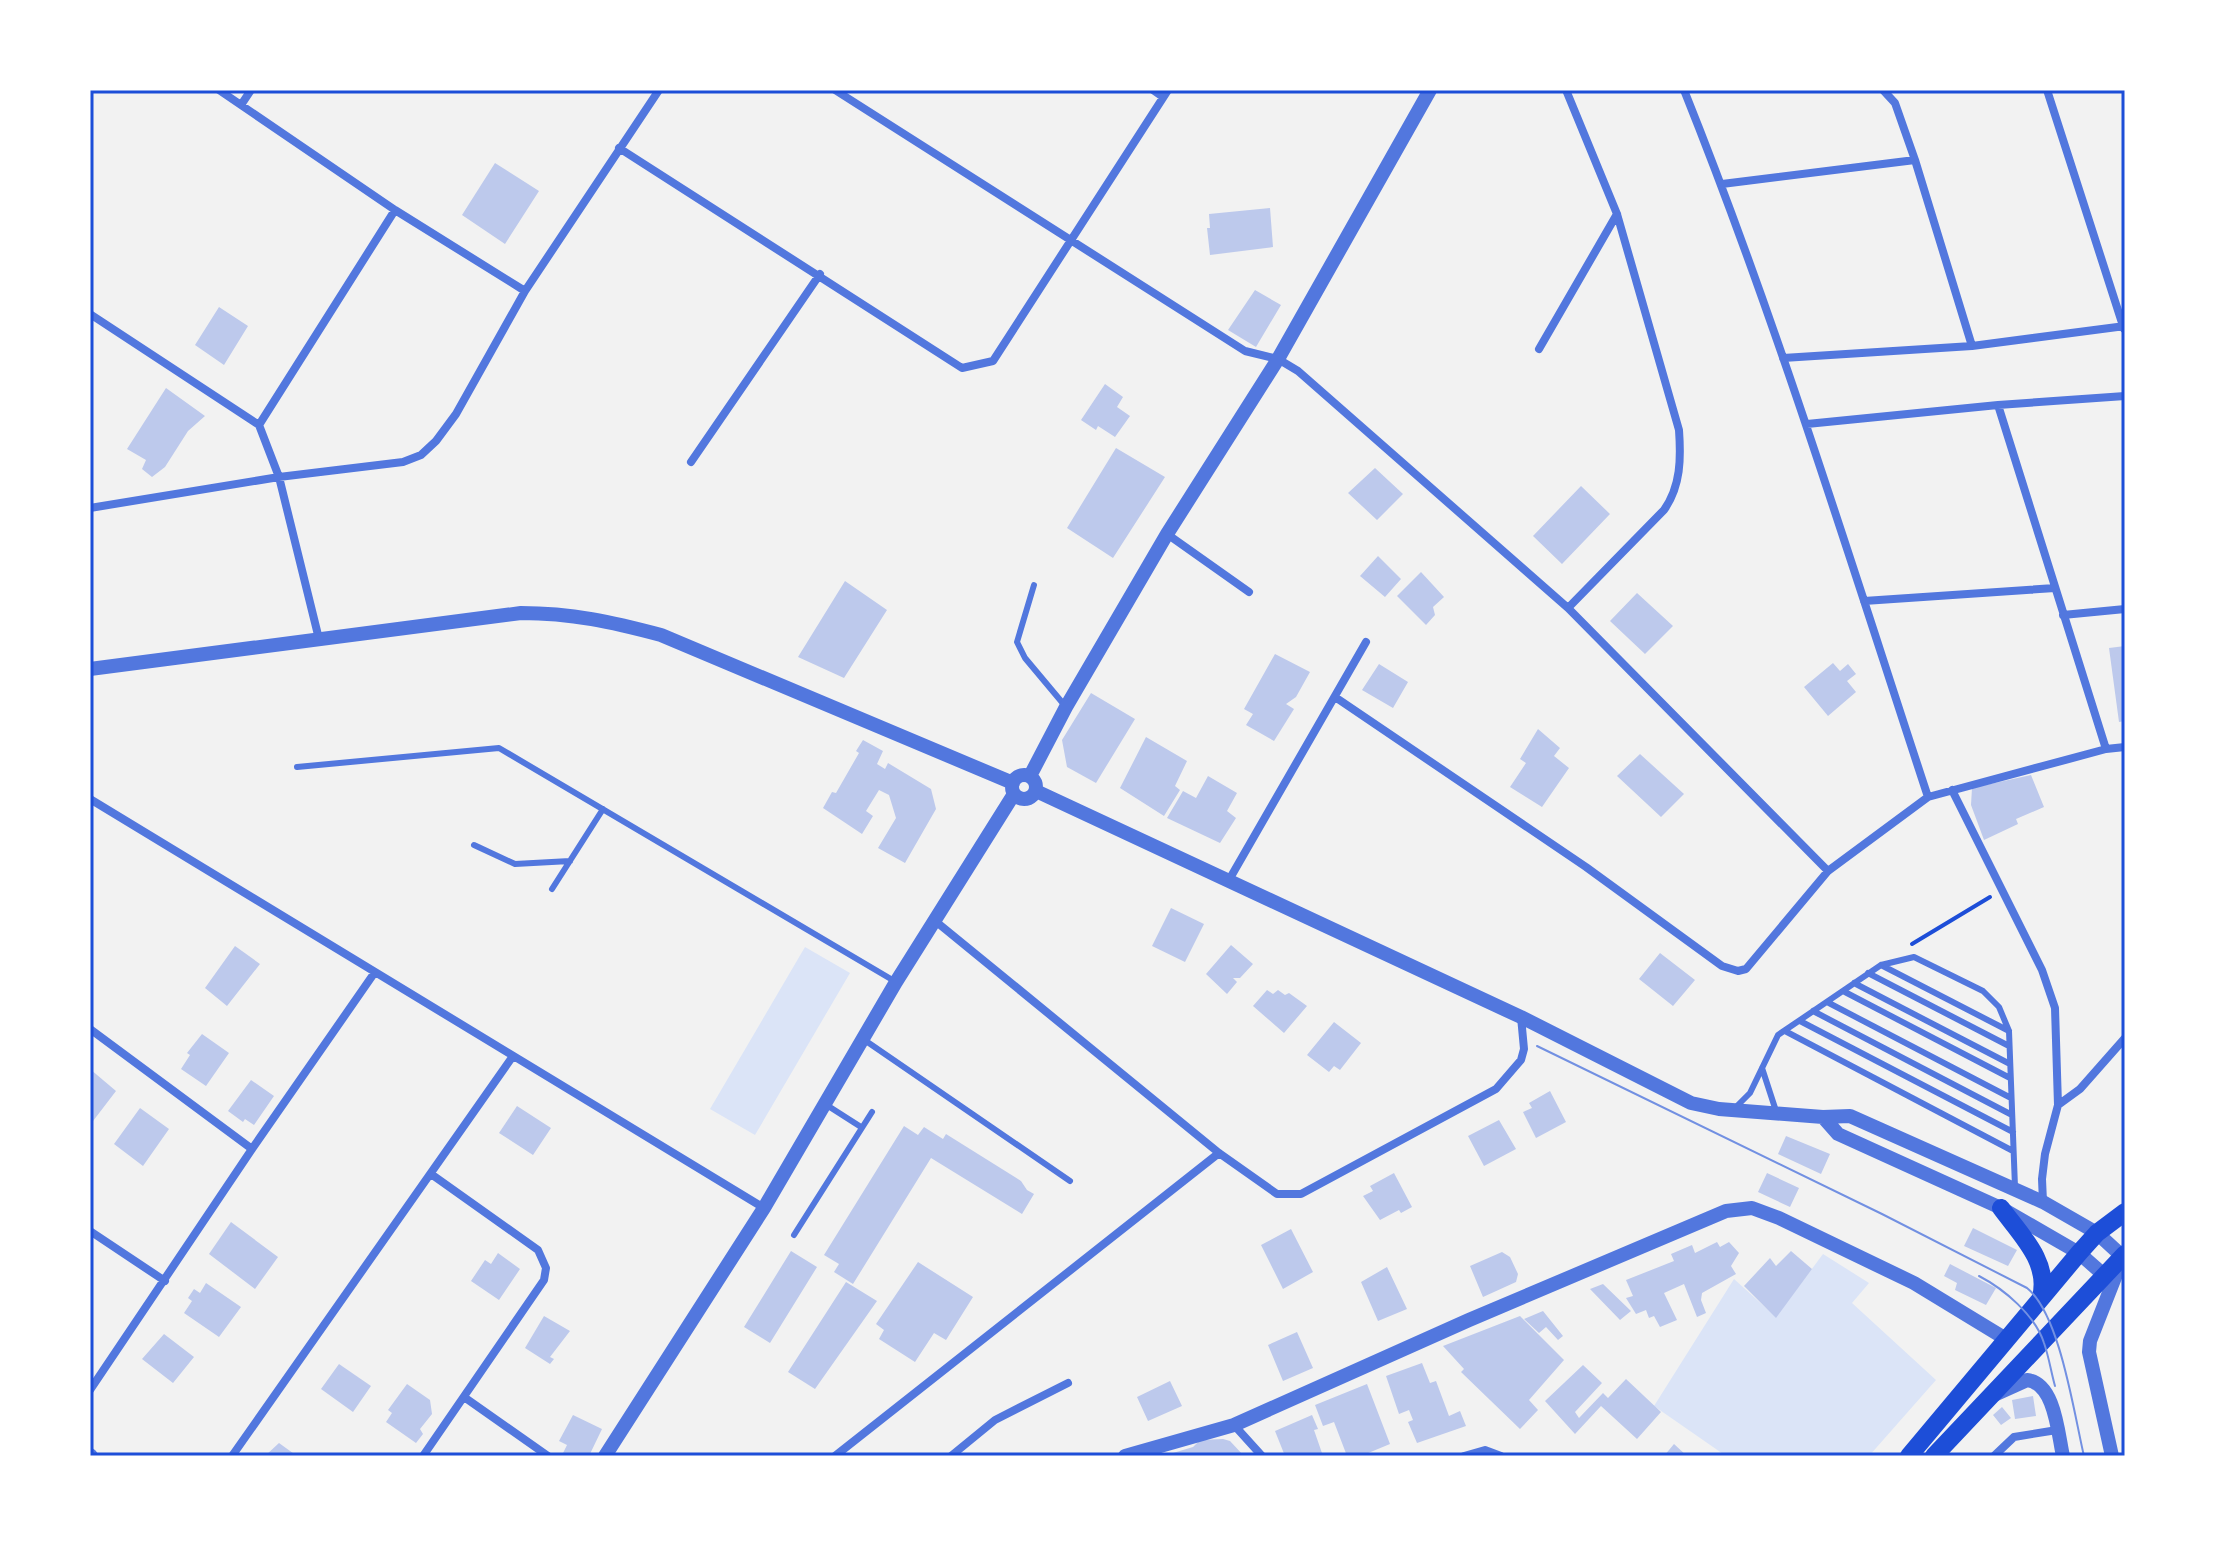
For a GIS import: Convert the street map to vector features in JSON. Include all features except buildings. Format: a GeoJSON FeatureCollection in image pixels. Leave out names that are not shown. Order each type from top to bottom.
{"type":"FeatureCollection","features":[{"type":"Feature","properties":{"kind":"main road"},"geometry":{"type":"LineString","coordinates":[[2001,1208],[2036,1257],[2043,1277],[2041,1297]]}},
{"type":"Feature","properties":{"kind":"main road"},"geometry":{"type":"LineString","coordinates":[[1909,1456],[2079,1253],[2097,1233],[2125,1212]]}},
{"type":"Feature","properties":{"kind":"main road"},"geometry":{"type":"LineString","coordinates":[[1934,1456],[2124,1256]]}},
{"type":"Feature","properties":{"kind":"street"},"geometry":{"type":"LineString","coordinates":[[219,90],[395,210],[525,291]]}},
{"type":"Feature","properties":{"kind":"street"},"geometry":{"type":"LineString","coordinates":[[241,105],[251,90]]}},
{"type":"Feature","properties":{"kind":"street"},"geometry":{"type":"LineString","coordinates":[[90,508],[279,477],[403,462],[421,455],[456,414],[525,291],[659,90]]}},
{"type":"Feature","properties":{"kind":"street"},"geometry":{"type":"LineString","coordinates":[[835,90],[1072,238],[1245,351],[1278,359],[1310,381],[1568,608],[1828,871]]}},
{"type":"Feature","properties":{"kind":"street"},"geometry":{"type":"LineString","coordinates":[[619,148],[820,274],[962,368],[993,361],[1166,93],[1153,90]]}},
{"type":"Feature","properties":{"kind":"street"},"geometry":{"type":"LineString","coordinates":[[1030,776],[1066,707],[1167,534],[1278,359],[1430,90]]}},
{"type":"Feature","properties":{"kind":"street"},"geometry":{"type":"LineString","coordinates":[[1566,90],[1617,214],[1679,430],[1681,456],[1673,497],[1664,510],[1568,608]]}},
{"type":"Feature","properties":{"kind":"street"},"geometry":{"type":"LineString","coordinates":[[1684,90],[1722,184],[1807,424],[1928,797]]}},
{"type":"Feature","properties":{"kind":"street"},"geometry":{"type":"LineString","coordinates":[[1883,90],[1895,103],[1915,160],[1972,346]]}},
{"type":"Feature","properties":{"kind":"street"},"geometry":{"type":"LineString","coordinates":[[1783,358],[1972,346],[2124,328],[2047,90]]}},
{"type":"Feature","properties":{"kind":"street"},"geometry":{"type":"LineString","coordinates":[[1722,184],[1915,160]]}},
{"type":"Feature","properties":{"kind":"street"},"geometry":{"type":"LineString","coordinates":[[259,425],[395,210]]}},
{"type":"Feature","properties":{"kind":"street"},"geometry":{"type":"LineString","coordinates":[[1539,349],[1617,214]]}},
{"type":"Feature","properties":{"kind":"street"},"geometry":{"type":"LineString","coordinates":[[691,462],[820,274]]}},
{"type":"Feature","properties":{"kind":"street"},"geometry":{"type":"LineString","coordinates":[[90,314],[259,425],[279,477],[319,639]]}},
{"type":"Feature","properties":{"kind":"street"},"geometry":{"type":"LineString","coordinates":[[1807,424],[2125,396]]}},
{"type":"Feature","properties":{"kind":"street"},"geometry":{"type":"LineString","coordinates":[[1998,405],[2106,749]]}},
{"type":"Feature","properties":{"kind":"street"},"geometry":{"type":"LineString","coordinates":[[1167,534],[1249,592]]}},
{"type":"Feature","properties":{"kind":"street"},"geometry":{"type":"LineString","coordinates":[[1864,601],[2055,588]]}},
{"type":"Feature","properties":{"kind":"street"},"geometry":{"type":"LineString","coordinates":[[2063,615],[2125,609]]}},
{"type":"Feature","properties":{"kind":"street"},"geometry":{"type":"LineString","coordinates":[[90,669],[521,613],[559,613],[604,619],[661,635],[1013,788],[1026,799],[1036,791]]}},
{"type":"Feature","properties":{"kind":"street"},"geometry":{"type":"LineString","coordinates":[[1229,880],[1366,642]]}},
{"type":"Feature","properties":{"kind":"street"},"geometry":{"type":"LineString","coordinates":[[1335,697],[1586,867],[1722,966],[1738,971],[1746,969],[1828,871],[1928,797],[2106,749],[2125,747]]}},
{"type":"Feature","properties":{"kind":"street"},"geometry":{"type":"LineString","coordinates":[[605,1456],[764,1208],[1020,776],[1030,776]]}},
{"type":"Feature","properties":{"kind":"street"},"geometry":{"type":"LineString","coordinates":[[1030,776],[1035,782],[1036,791]]}},
{"type":"Feature","properties":{"kind":"street"},"geometry":{"type":"LineString","coordinates":[[1952,790],[2042,970],[2055,1008],[2058,1105],[2045,1154],[2043,1202]]}},
{"type":"Feature","properties":{"kind":"street"},"geometry":{"type":"LineString","coordinates":[[1036,791],[1521,1017],[1691,1103],[1734,1110],[1850,1116],[2043,1202],[2097,1233],[2124,1256],[2090,1341],[2089,1352],[2112,1456]]}},
{"type":"Feature","properties":{"kind":"street"},"geometry":{"type":"LineString","coordinates":[[90,799],[764,1208]]}},
{"type":"Feature","properties":{"kind":"street"},"geometry":{"type":"LineString","coordinates":[[934,920],[1219,1153],[1277,1194],[1301,1194],[1496,1089],[1521,1060],[1524,1049],[1521,1017]]}},
{"type":"Feature","properties":{"kind":"street"},"geometry":{"type":"LineString","coordinates":[[90,1390],[375,972]]}},
{"type":"Feature","properties":{"kind":"street"},"geometry":{"type":"LineString","coordinates":[[90,1029],[252,1149]]}},
{"type":"Feature","properties":{"kind":"street"},"geometry":{"type":"LineString","coordinates":[[2058,1105],[2080,1089],[2125,1038]]}},
{"type":"Feature","properties":{"kind":"street"},"geometry":{"type":"LineString","coordinates":[[232,1456],[513,1056]]}},
{"type":"Feature","properties":{"kind":"street"},"geometry":{"type":"LineString","coordinates":[[1823,1117],[1838,1134],[2001,1208],[2079,1253],[2105,1276]]}},
{"type":"Feature","properties":{"kind":"street"},"geometry":{"type":"LineString","coordinates":[[835,1456],[1219,1153]]}},
{"type":"Feature","properties":{"kind":"street"},"geometry":{"type":"LineString","coordinates":[[423,1456],[544,1280],[546,1268],[538,1250],[431,1174]]}},
{"type":"Feature","properties":{"kind":"street"},"geometry":{"type":"LineString","coordinates":[[1125,1456],[1234,1425],[1483,1314],[1726,1211],[1741,1208],[1752,1208],[1779,1218],[1914,1283],[2006,1339]]}},
{"type":"Feature","properties":{"kind":"street"},"geometry":{"type":"LineString","coordinates":[[90,1231],[165,1281]]}},
{"type":"Feature","properties":{"kind":"street"},"geometry":{"type":"LineString","coordinates":[[1985,1400],[2019,1383],[2033,1381],[2045,1392],[2063,1456]]}},
{"type":"Feature","properties":{"kind":"street"},"geometry":{"type":"LineString","coordinates":[[951,1456],[995,1420],[1068,1383]]}},
{"type":"Feature","properties":{"kind":"street"},"geometry":{"type":"LineString","coordinates":[[464,1397],[548,1456]]}},
{"type":"Feature","properties":{"kind":"street"},"geometry":{"type":"LineString","coordinates":[[1234,1425],[1262,1456]]}},
{"type":"Feature","properties":{"kind":"street"},"geometry":{"type":"LineString","coordinates":[[1994,1456],[2014,1437],[2057,1430]]}},
{"type":"Feature","properties":{"kind":"street"},"geometry":{"type":"LineString","coordinates":[[1464,1456],[1485,1450],[1501,1456]]}},
{"type":"Feature","properties":{"kind":"lane"},"geometry":{"type":"LineString","coordinates":[[1034,585],[1017,642],[1025,658],[1066,707]]}},
{"type":"Feature","properties":{"kind":"lane"},"geometry":{"type":"LineString","coordinates":[[297,767],[499,748],[896,982]]}},
{"type":"Feature","properties":{"kind":"lane"},"geometry":{"type":"LineString","coordinates":[[552,889],[603,809]]}},
{"type":"Feature","properties":{"kind":"lane"},"geometry":{"type":"LineString","coordinates":[[474,845],[515,864],[570,861]]}},
{"type":"Feature","properties":{"kind":"lane"},"geometry":{"type":"LineString","coordinates":[[1734,1110],[1750,1093],[1778,1035],[1881,965],[1914,957],[1983,991],[1999,1007],[2009,1031],[2015,1190]]}},
{"type":"Feature","properties":{"kind":"lane"},"geometry":{"type":"LineString","coordinates":[[1881,965],[2009,1031]]}},
{"type":"Feature","properties":{"kind":"lane"},"geometry":{"type":"LineString","coordinates":[[1868,973],[2009,1046]]}},
{"type":"Feature","properties":{"kind":"lane"},"geometry":{"type":"LineString","coordinates":[[1854,983],[2010,1064]]}},
{"type":"Feature","properties":{"kind":"lane"},"geometry":{"type":"LineString","coordinates":[[1843,991],[2010,1078]]}},
{"type":"Feature","properties":{"kind":"lane"},"geometry":{"type":"LineString","coordinates":[[1827,1002],[2011,1098]]}},
{"type":"Feature","properties":{"kind":"lane"},"geometry":{"type":"LineString","coordinates":[[1813,1011],[2012,1115]]}},
{"type":"Feature","properties":{"kind":"lane"},"geometry":{"type":"LineString","coordinates":[[1800,1021],[2013,1132]]}},
{"type":"Feature","properties":{"kind":"lane"},"geometry":{"type":"LineString","coordinates":[[1785,1031],[2013,1151]]}},
{"type":"Feature","properties":{"kind":"lane"},"geometry":{"type":"LineString","coordinates":[[863,1039],[1070,1181]]}},
{"type":"Feature","properties":{"kind":"lane"},"geometry":{"type":"LineString","coordinates":[[1762,1068],[1777,1113]]}},
{"type":"Feature","properties":{"kind":"lane"},"geometry":{"type":"LineString","coordinates":[[825,1104],[861,1127]]}},
{"type":"Feature","properties":{"kind":"lane"},"geometry":{"type":"LineString","coordinates":[[794,1235],[872,1112]]}},
{"type":"Feature","properties":{"kind":"path"},"geometry":{"type":"LineString","coordinates":[[1914,957],[1911,945],[2001,891]]}},
{"type":"Feature","properties":{"kind":"shaded area"},"geometry":{"type":"Polygon","coordinates":[[[805,947],[850,973],[755,1135],[710,1109],[805,947]]]}},
{"type":"Feature","properties":{"kind":"shaded area"},"geometry":{"type":"Polygon","coordinates":[[[1823,1254],[1869,1283],[1852,1303],[1936,1380],[1869,1456],[1726,1456],[1654,1406],[1734,1279],[1776,1317],[1823,1254]]]}},
{"type":"Feature","properties":{"kind":"tram line"},"geometry":{"type":"LineString","coordinates":[[1537,1046],[2027,1288],[2039,1301],[2057,1342],[2084,1456]]}},
{"type":"Feature","properties":{"kind":"tram line"},"geometry":{"type":"LineString","coordinates":[[1979,1276],[2008,1296],[2034,1323],[2044,1343],[2055,1386]]}}]}
